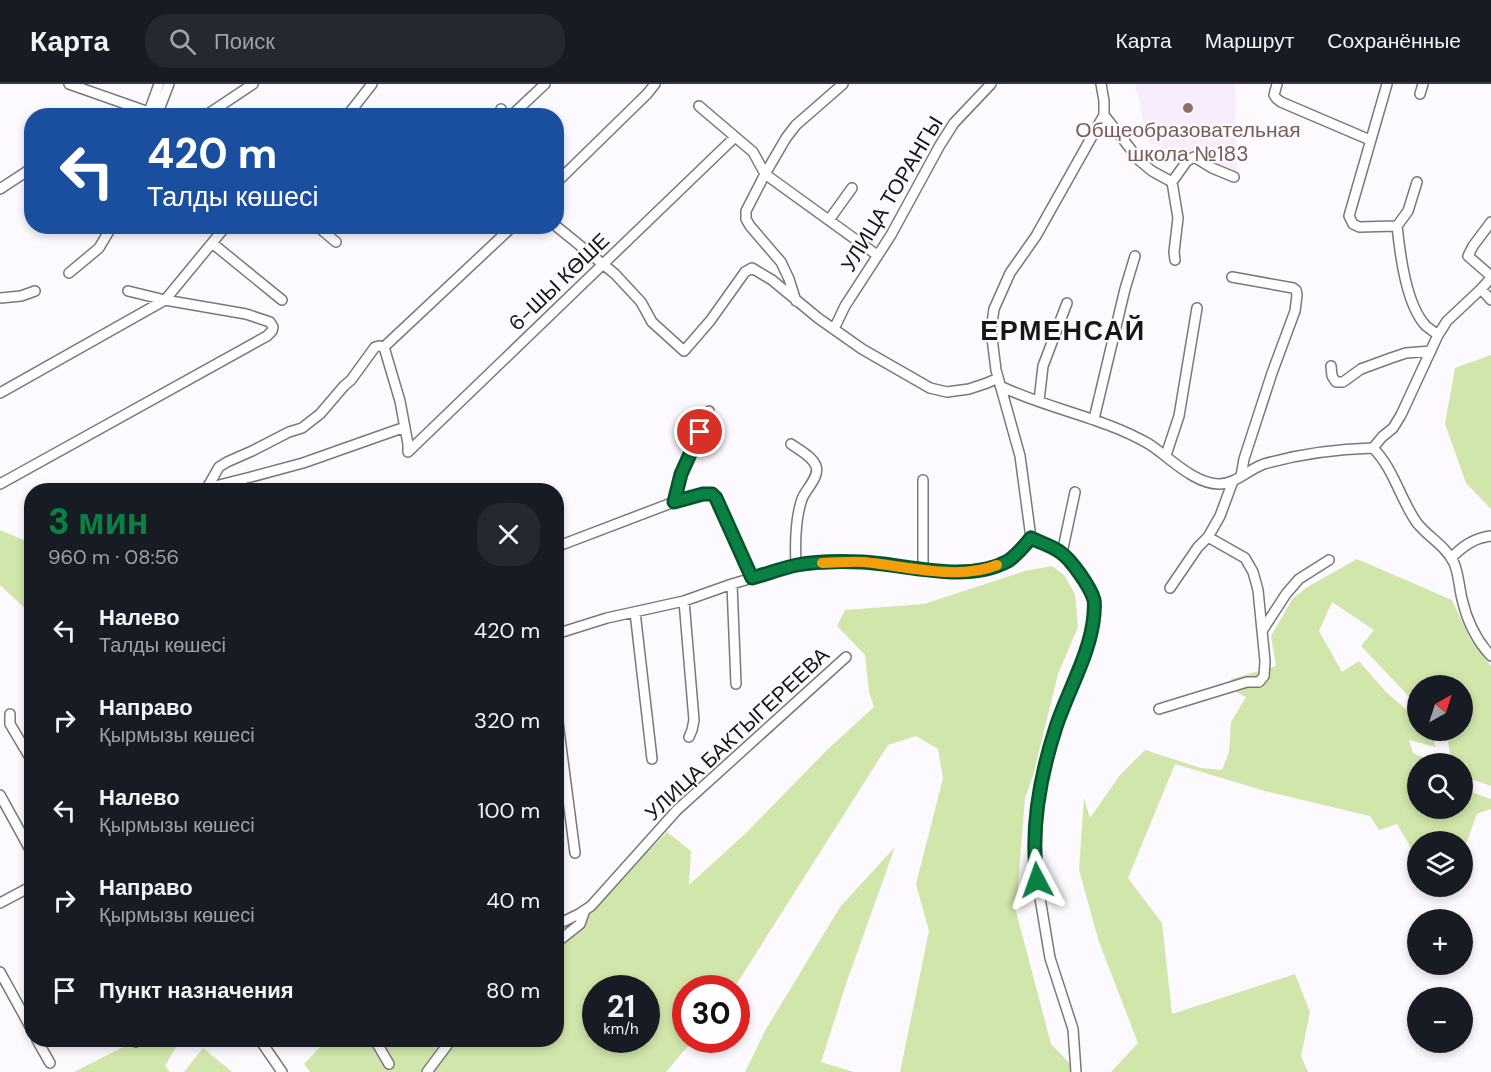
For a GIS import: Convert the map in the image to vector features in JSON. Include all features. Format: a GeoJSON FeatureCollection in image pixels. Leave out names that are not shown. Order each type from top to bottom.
{"type":"FeatureCollection","features":[{"type":"Feature","properties":{"kind":"street"},"geometry":{"type":"LineString","coordinates":[[69,84],[138,108]]}},
{"type":"Feature","properties":{"kind":"street"},"geometry":{"type":"LineString","coordinates":[[157,108],[159,84]]}},
{"type":"Feature","properties":{"kind":"street"},"geometry":{"type":"LineString","coordinates":[[159,108],[169,84]]}},
{"type":"Feature","properties":{"kind":"street"},"geometry":{"type":"LineString","coordinates":[[217,108],[254,84]]}},
{"type":"Feature","properties":{"kind":"street"},"geometry":{"type":"LineString","coordinates":[[353,108],[372,84]]}},
{"type":"Feature","properties":{"kind":"street"},"geometry":{"type":"LineString","coordinates":[[520,108],[545,84]]}},
{"type":"Feature","properties":{"kind":"street"},"geometry":{"type":"LineString","coordinates":[[564,175],[655,84]]}},
{"type":"Feature","properties":{"kind":"street"},"geometry":{"type":"LineString","coordinates":[[796,301],[781,262],[750,226],[746,219],[746,211],[786,138],[796,125],[843,84]]}},
{"type":"Feature","properties":{"kind":"street","name":"УЛИЦА ТОРАНГЫ"},"geometry":{"type":"LineString","coordinates":[[834,329],[845,306],[891,235],[954,123],[991,84]]}},
{"type":"Feature","properties":{"kind":"street"},"geometry":{"type":"LineString","coordinates":[[564,631],[684,601],[796,565],[862,562],[943,572],[992,567],[1008,561],[1017,554],[1031,538],[1020,456],[999,382],[991,330],[994,309],[1010,273],[1036,236],[1104,115],[1101,84]]}},
{"type":"Feature","properties":{"kind":"street"},"geometry":{"type":"LineString","coordinates":[[1276,84],[1274,95],[1281,102],[1370,140]]}},
{"type":"Feature","properties":{"kind":"street"},"geometry":{"type":"LineString","coordinates":[[1387,84],[1349,216],[1353,224],[1359,227],[1397,226]]}},
{"type":"Feature","properties":{"kind":"street"},"geometry":{"type":"LineString","coordinates":[[1420,94],[1423,84]]}},
{"type":"Feature","properties":{"kind":"street"},"geometry":{"type":"LineString","coordinates":[[699,106],[753,152],[765,174],[877,255]]}},
{"type":"Feature","properties":{"kind":"street"},"geometry":{"type":"LineString","coordinates":[[1104,115],[1140,161],[1172,182]]}},
{"type":"Feature","properties":{"kind":"street","name":"6-ШЫ КӨШЕ"},"geometry":{"type":"LineString","coordinates":[[405,426],[408,452],[735,137]]}},
{"type":"Feature","properties":{"kind":"street"},"geometry":{"type":"LineString","coordinates":[[1175,260],[1178,218],[1172,182],[1191,157],[1234,177]]}},
{"type":"Feature","properties":{"kind":"street"},"geometry":{"type":"LineString","coordinates":[[0,189],[24,173]]}},
{"type":"Feature","properties":{"kind":"street"},"geometry":{"type":"LineString","coordinates":[[1417,182],[1408,212],[1397,226],[1401,261],[1410,296],[1418,313],[1425,325],[1438,334]]}},
{"type":"Feature","properties":{"kind":"street"},"geometry":{"type":"LineString","coordinates":[[829,220],[852,188]]}},
{"type":"Feature","properties":{"kind":"street"},"geometry":{"type":"LineString","coordinates":[[564,232],[615,274],[640,302],[652,322],[684,351],[710,321],[745,272],[752,268],[772,280],[818,318],[862,349],[930,388],[947,392],[999,382],[1023,397],[1094,419],[1147,443],[1203,481],[1221,484],[1262,465],[1306,454],[1373,448],[1393,428],[1401,415],[1438,334],[1447,321],[1481,290],[1491,277],[1468,256],[1491,222]]}},
{"type":"Feature","properties":{"kind":"street"},"geometry":{"type":"LineString","coordinates":[[69,273],[99,248],[107,234]]}},
{"type":"Feature","properties":{"kind":"street"},"geometry":{"type":"LineString","coordinates":[[0,393],[165,300],[219,234]]}},
{"type":"Feature","properties":{"kind":"street"},"geometry":{"type":"LineString","coordinates":[[326,234],[336,242]]}},
{"type":"Feature","properties":{"kind":"street"},"geometry":{"type":"LineString","coordinates":[[209,483],[219,467],[226,462],[302,428],[320,414],[351,380],[372,350],[381,346],[504,234]]}},
{"type":"Feature","properties":{"kind":"street"},"geometry":{"type":"LineString","coordinates":[[212,243],[282,300]]}},
{"type":"Feature","properties":{"kind":"street"},"geometry":{"type":"LineString","coordinates":[[1094,419],[1135,256]]}},
{"type":"Feature","properties":{"kind":"street"},"geometry":{"type":"LineString","coordinates":[[1170,588],[1198,547],[1208,537],[1220,516],[1244,459],[1295,311],[1298,295],[1293,288],[1232,277]]}},
{"type":"Feature","properties":{"kind":"street"},"geometry":{"type":"LineString","coordinates":[[1481,290],[1491,300]]}},
{"type":"Feature","properties":{"kind":"street"},"geometry":{"type":"LineString","coordinates":[[0,298],[21,296],[35,291]]}},
{"type":"Feature","properties":{"kind":"street"},"geometry":{"type":"LineString","coordinates":[[0,484],[267,336],[272,331],[273,327],[270,322],[255,317],[128,291]]}},
{"type":"Feature","properties":{"kind":"street"},"geometry":{"type":"LineString","coordinates":[[1039,401],[1043,366],[1066,303]]}},
{"type":"Feature","properties":{"kind":"street"},"geometry":{"type":"LineString","coordinates":[[1166,455],[1179,416],[1197,308]]}},
{"type":"Feature","properties":{"kind":"street"},"geometry":{"type":"LineString","coordinates":[[228,483],[303,463],[405,426],[396,387],[381,346]]}},
{"type":"Feature","properties":{"kind":"street"},"geometry":{"type":"LineString","coordinates":[[1331,366],[1332,376],[1336,382],[1343,382],[1361,369],[1381,361],[1406,353],[1431,351]]}},
{"type":"Feature","properties":{"kind":"street"},"geometry":{"type":"LineString","coordinates":[[674,502],[681,474],[709,411]]}},
{"type":"Feature","properties":{"kind":"street"},"geometry":{"type":"LineString","coordinates":[[791,444],[811,459],[816,465],[817,472],[802,499],[795,538],[796,565]]}},
{"type":"Feature","properties":{"kind":"street"},"geometry":{"type":"LineString","coordinates":[[1373,448],[1394,477],[1418,523],[1428,535],[1443,546],[1456,566],[1468,623],[1491,656]]}},
{"type":"Feature","properties":{"kind":"street"},"geometry":{"type":"LineString","coordinates":[[923,480],[923,570]]}},
{"type":"Feature","properties":{"kind":"street"},"geometry":{"type":"LineString","coordinates":[[1062,553],[1075,492]]}},
{"type":"Feature","properties":{"kind":"street"},"geometry":{"type":"LineString","coordinates":[[564,544],[674,502],[703,494],[712,494],[716,498],[752,578]]}},
{"type":"Feature","properties":{"kind":"street"},"geometry":{"type":"LineString","coordinates":[[1451,558],[1462,546],[1482,537],[1491,536]]}},
{"type":"Feature","properties":{"kind":"street"},"geometry":{"type":"LineString","coordinates":[[1159,709],[1247,682],[1258,682],[1264,676],[1258,590],[1253,572],[1245,558],[1208,537]]}},
{"type":"Feature","properties":{"kind":"street"},"geometry":{"type":"LineString","coordinates":[[1031,538],[1062,553],[1083,578],[1095,601],[1093,624],[1086,650],[1057,724],[1046,760],[1039,791],[1035,826],[1034,860],[1050,958],[1073,1029],[1076,1072]]}},
{"type":"Feature","properties":{"kind":"street"},"geometry":{"type":"LineString","coordinates":[[1262,631],[1286,594],[1299,579],[1329,560]]}},
{"type":"Feature","properties":{"kind":"street"},"geometry":{"type":"LineString","coordinates":[[732,584],[736,684]]}},
{"type":"Feature","properties":{"kind":"street"},"geometry":{"type":"LineString","coordinates":[[684,601],[694,720],[689,737]]}},
{"type":"Feature","properties":{"kind":"street"},"geometry":{"type":"LineString","coordinates":[[635,612],[651,759]]}},
{"type":"Feature","properties":{"kind":"street","name":"УЛИЦА БАКТЫГЕРЕЕВА"},"geometry":{"type":"LineString","coordinates":[[564,937],[580,924],[585,910],[604,893],[677,810],[846,657]]}},
{"type":"Feature","properties":{"kind":"street"},"geometry":{"type":"LineString","coordinates":[[10,714],[10,724],[24,748]]}},
{"type":"Feature","properties":{"kind":"street"},"geometry":{"type":"LineString","coordinates":[[564,768],[575,853]]}},
{"type":"Feature","properties":{"kind":"street"},"geometry":{"type":"LineString","coordinates":[[0,795],[24,838]]}},
{"type":"Feature","properties":{"kind":"street"},"geometry":{"type":"LineString","coordinates":[[0,903],[24,890]]}},
{"type":"Feature","properties":{"kind":"street"},"geometry":{"type":"LineString","coordinates":[[564,921],[585,910]]}},
{"type":"Feature","properties":{"kind":"street"},"geometry":{"type":"LineString","coordinates":[[0,972],[24,1016]]}},
{"type":"Feature","properties":{"kind":"street"},"geometry":{"type":"LineString","coordinates":[[41,1047],[50,1063]]}},
{"type":"Feature","properties":{"kind":"street"},"geometry":{"type":"LineString","coordinates":[[265,1047],[282,1072]]}},
{"type":"Feature","properties":{"kind":"street"},"geometry":{"type":"LineString","coordinates":[[379,1047],[389,1064]]}},
{"type":"Feature","properties":{"kind":"street"},"geometry":{"type":"LineString","coordinates":[[427,1072],[446,1047]]}},
{"type":"Feature","properties":{"kind":"shaded area","name":"Общеобразовательная школа №183"},"geometry":{"type":"Polygon","coordinates":[[[1135,84],[1235,84],[1237,175],[1212,164],[1201,151],[1167,152],[1158,144],[1152,144],[1147,139],[1135,84]]]}},
{"type":"Feature","properties":{"kind":"green space"},"geometry":{"type":"Polygon","coordinates":[[[1491,355],[1491,509],[1466,483],[1445,424],[1455,368],[1491,355]]]}},
{"type":"Feature","properties":{"kind":"green space"},"geometry":{"type":"Polygon","coordinates":[[[0,530],[24,540],[24,607],[0,585],[0,530]]]}},
{"type":"Feature","properties":{"kind":"green space"},"geometry":{"type":"Polygon","coordinates":[[[1357,559],[1452,600],[1470,639],[1491,666],[1491,786],[1473,780],[1473,753],[1450,753],[1448,741],[1473,741],[1473,675],[1407,675],[1407,694],[1361,646],[1374,630],[1332,602],[1319,631],[1342,672],[1359,661],[1386,692],[1407,710],[1407,741],[1409,741],[1413,753],[1407,753],[1407,819],[1473,819],[1473,793],[1491,799],[1491,809],[1477,814],[1471,831],[1407,831],[1407,841],[1397,824],[1379,830],[1370,816],[1265,791],[1175,764],[1128,878],[1162,923],[1172,1014],[1295,974],[1310,1012],[1301,1056],[1308,1072],[1111,1072],[1138,1043],[1099,942],[1079,870],[1084,798],[1090,818],[1120,775],[1145,750],[1201,768],[1222,770],[1229,752],[1231,722],[1246,697],[1232,690],[1231,679],[1276,666],[1271,636],[1293,598],[1309,586],[1357,559]]]}},
{"type":"Feature","properties":{"kind":"green space"},"geometry":{"type":"Polygon","coordinates":[[[1052,566],[1064,575],[1075,594],[1078,627],[1058,674],[1033,776],[1025,798],[1016,911],[1051,1044],[1078,1072],[900,1072],[929,931],[916,884],[943,778],[938,749],[916,736],[888,745],[742,975],[672,975],[672,1053],[682,1053],[666,1072],[310,1072],[304,1064],[320,1047],[564,1047],[564,937],[667,832],[691,851],[689,885],[745,834],[828,749],[874,707],[869,692],[865,655],[837,626],[845,610],[924,604],[1025,571],[1052,566]]]}},
{"type":"Feature","properties":{"kind":"green space"},"geometry":{"type":"Polygon","coordinates":[[[1413,741],[1433,741],[1436,747],[1413,741]]]}},
{"type":"Feature","properties":{"kind":"green space"},"geometry":{"type":"Polygon","coordinates":[[[895,847],[821,1062],[854,1072],[745,1072],[766,1029],[840,907],[895,847]]]}},
{"type":"Feature","properties":{"kind":"green space"},"geometry":{"type":"Polygon","coordinates":[[[123,1047],[176,1047],[165,1066],[170,1072],[74,1072],[123,1047]]]}},
{"type":"Feature","properties":{"kind":"green space"},"geometry":{"type":"Polygon","coordinates":[[[203,1048],[232,1072],[184,1072],[203,1048]]]}},
{"type":"Feature","properties":{"kind":"slow traffic"},"geometry":{"type":"LineString","coordinates":[[822,563],[862,562],[943,572],[974,570],[997,565]]}},
{"type":"Feature","properties":{"kind":"place","name":"Общеобразовательная школа №183"},"geometry":{"type":"Point","coordinates":[1188,108]}},
{"type":"Feature","properties":{"kind":"district","name":"ЕРМЕНСАЙ"},"geometry":{"type":"Point","coordinates":[1063,330]}},
{"type":"Feature","properties":{"kind":"route"},"geometry":{"type":"LineString","coordinates":[[700,432],[681,474],[674,502],[703,494],[712,494],[716,498],[752,578],[796,565],[862,562],[943,572],[974,570],[1008,561],[1031,538],[1062,553],[1083,578],[1095,601],[1093,624],[1086,650],[1057,724],[1042,776],[1035,826],[1034,860],[1037,880]]}}]}
